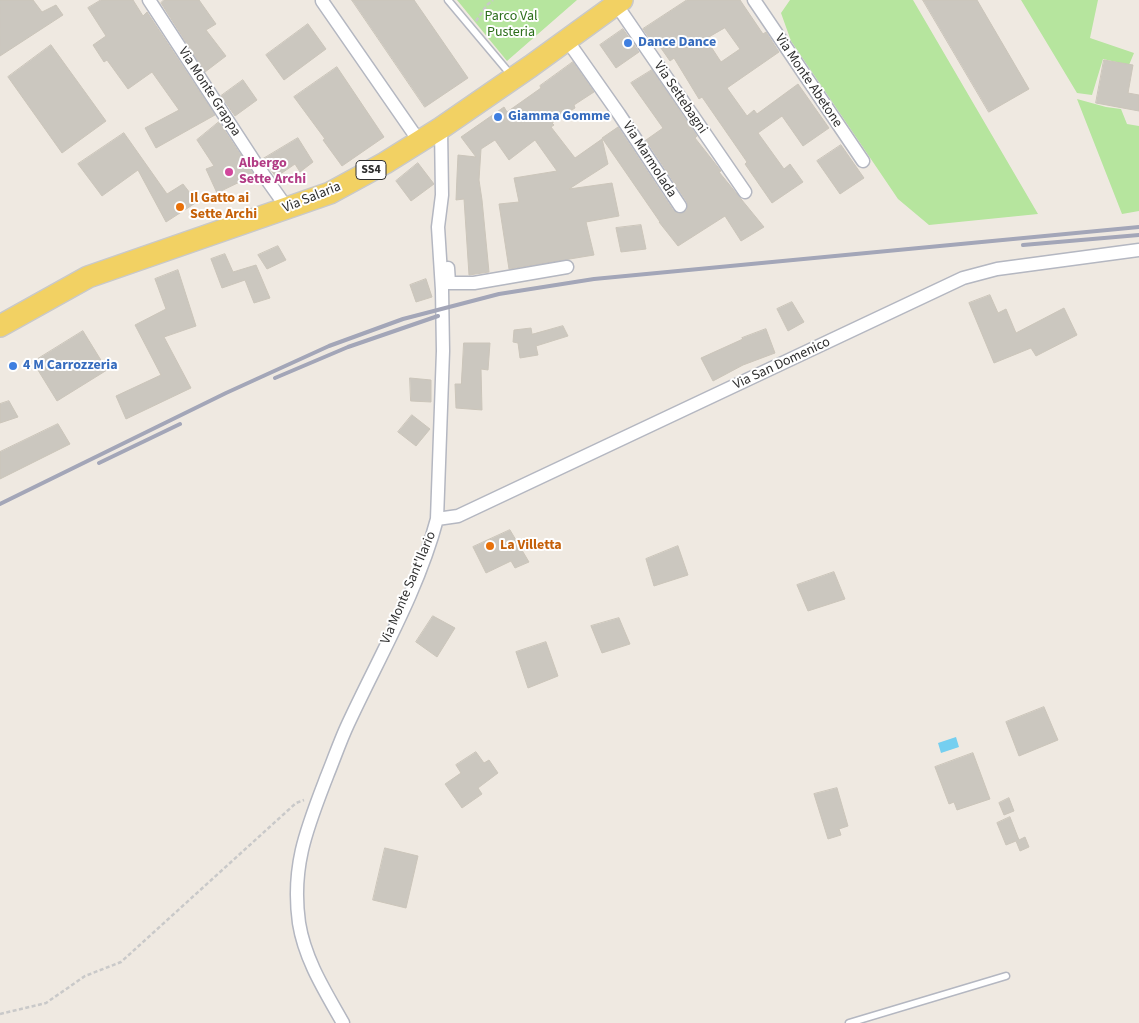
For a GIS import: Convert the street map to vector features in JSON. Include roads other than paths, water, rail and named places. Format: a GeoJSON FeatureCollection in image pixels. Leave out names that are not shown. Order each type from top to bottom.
{"type":"FeatureCollection","features":[{"type":"Feature","properties":{"kind":"main road","name":"Via Salaria"},"geometry":{"type":"LineString","coordinates":[[0,326],[88,277],[330,194],[441,128],[567,40],[614,3]]}},
{"type":"Feature","properties":{"kind":"street","name":"Via Monte Grappa"},"geometry":{"type":"LineString","coordinates":[[149,0],[287,208]]}},
{"type":"Feature","properties":{"kind":"street","name":"Via Monte Abetone"},"geometry":{"type":"LineString","coordinates":[[754,0],[862,161]]}},
{"type":"Feature","properties":{"kind":"street"},"geometry":{"type":"LineString","coordinates":[[322,2],[419,141]]}},
{"type":"Feature","properties":{"kind":"street","name":"Via Settebagni"},"geometry":{"type":"LineString","coordinates":[[614,3],[744,192]]}},
{"type":"Feature","properties":{"kind":"street","name":"Via Marmolada"},"geometry":{"type":"LineString","coordinates":[[567,40],[680,206]]}},
{"type":"Feature","properties":{"kind":"street","name":"Via Monte Sant'Ilario"},"geometry":{"type":"LineString","coordinates":[[343,1023],[310,962],[300,923],[298,874],[301,846],[346,726],[406,602],[432,539],[437,519],[443,351],[438,227],[442,195],[441,128]]}},
{"type":"Feature","properties":{"kind":"street"},"geometry":{"type":"LineString","coordinates":[[440,212],[446,220],[449,283],[474,283],[567,267]]}},
{"type":"Feature","properties":{"kind":"street","name":"Via San Domenico"},"geometry":{"type":"LineString","coordinates":[[437,519],[458,516],[963,278],[997,269],[1139,250]]}},
{"type":"Feature","properties":{"kind":"lane"},"geometry":{"type":"LineString","coordinates":[[448,0],[513,78]]}},
{"type":"Feature","properties":{"kind":"lane"},"geometry":{"type":"LineString","coordinates":[[849,1023],[1006,976]]}},
{"type":"Feature","properties":{"kind":"water"},"geometry":{"type":"Polygon","coordinates":[[[956,737],[959,747],[941,753],[938,743],[956,737]]]}},
{"type":"Feature","properties":{"kind":"railway"},"geometry":{"type":"LineString","coordinates":[[0,504],[226,393],[329,346],[403,319],[499,294],[594,279],[1139,227]]}},
{"type":"Feature","properties":{"kind":"railway"},"geometry":{"type":"LineString","coordinates":[[1023,245],[1139,235]]}},
{"type":"Feature","properties":{"kind":"railway"},"geometry":{"type":"LineString","coordinates":[[275,378],[348,347],[438,316]]}},
{"type":"Feature","properties":{"kind":"railway"},"geometry":{"type":"LineString","coordinates":[[99,463],[180,424]]}},
{"type":"Feature","properties":{"kind":"place","name":"Dance Dance"},"geometry":{"type":"Point","coordinates":[628,43]}},
{"type":"Feature","properties":{"kind":"place","name":"Giamma Gomme"},"geometry":{"type":"Point","coordinates":[498,117]}},
{"type":"Feature","properties":{"kind":"place","name":"Albergo Sette Archi"},"geometry":{"type":"Point","coordinates":[229,172]}},
{"type":"Feature","properties":{"kind":"place","name":"Il Gatto ai Sette Archi"},"geometry":{"type":"Point","coordinates":[180,207]}},
{"type":"Feature","properties":{"kind":"place","name":"4 M Carrozzeria"},"geometry":{"type":"Point","coordinates":[13,366]}},
{"type":"Feature","properties":{"kind":"place","name":"La Villetta"},"geometry":{"type":"Point","coordinates":[490,546]}},
{"type":"Feature","properties":{"kind":"park label","name":"Parco Val Pusteria"},"geometry":{"type":"Point","coordinates":[511,25]}}]}
